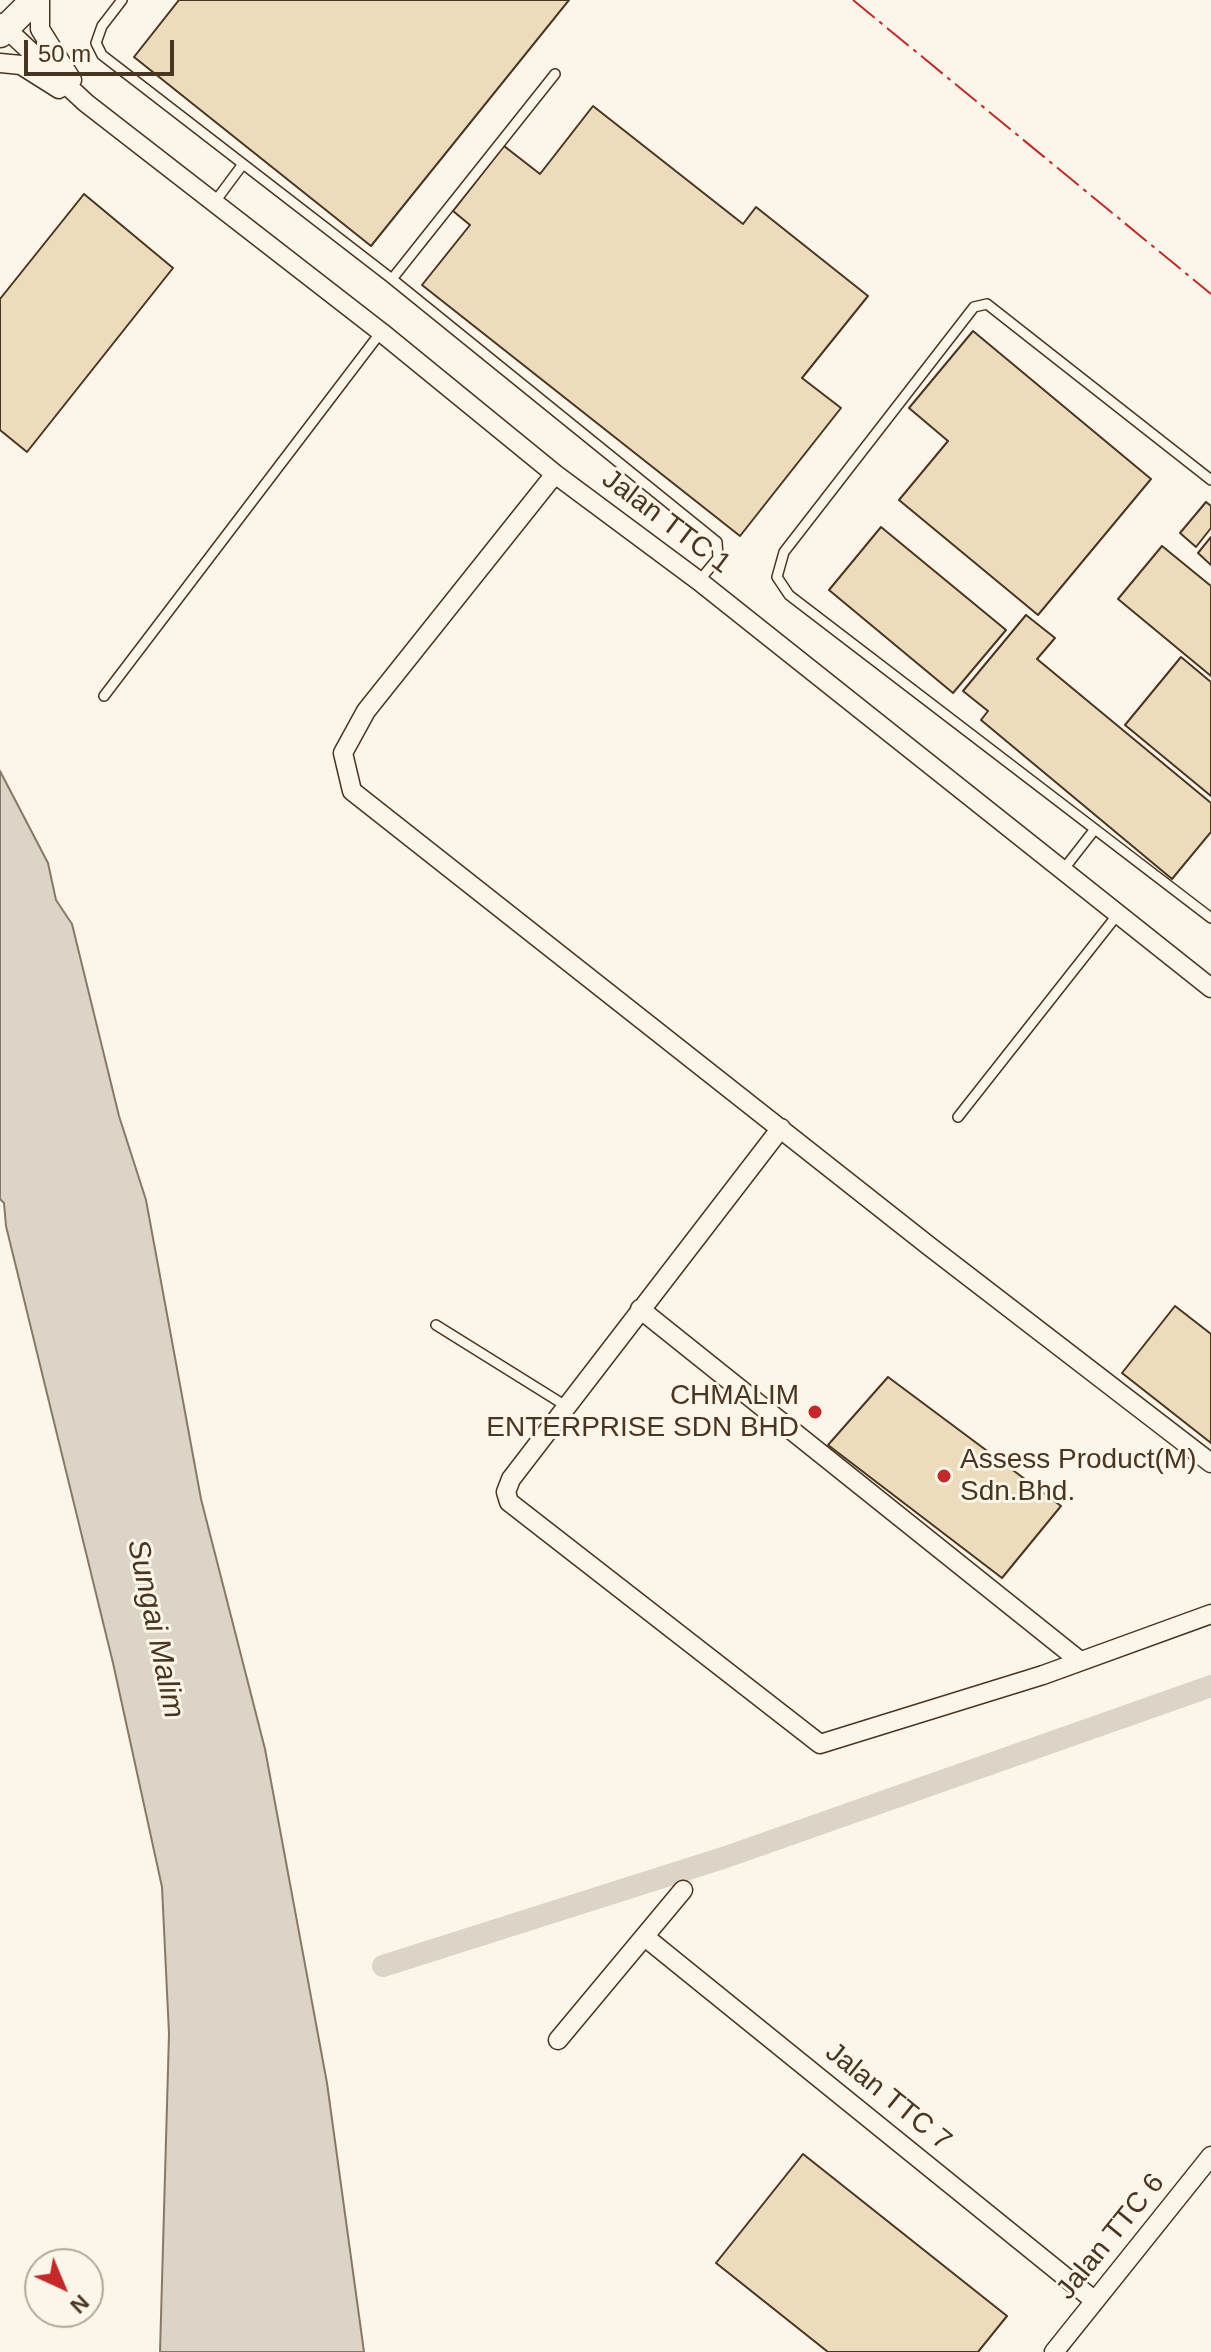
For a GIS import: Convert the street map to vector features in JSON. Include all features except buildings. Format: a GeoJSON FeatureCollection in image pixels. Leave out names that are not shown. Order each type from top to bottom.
{"type":"FeatureCollection","features":[{"type":"Feature","properties":{"kind":"main road"},"geometry":{"type":"LineString","coordinates":[[1,24],[9,0]]}},
{"type":"Feature","properties":{"kind":"main road"},"geometry":{"type":"LineString","coordinates":[[1,24],[34,0]]}},
{"type":"Feature","properties":{"kind":"street","name":"Jalan TTC 1"},"geometry":{"type":"LineString","coordinates":[[40,0],[40,29],[86,103]]}},
{"type":"Feature","properties":{"kind":"street","name":"Jalan TTC 1"},"geometry":{"type":"LineString","coordinates":[[1,24],[86,103],[381,332],[555,474],[699,581],[1211,988]]}},
{"type":"Feature","properties":{"kind":"street","name":"Jalan TTC 1"},"geometry":{"type":"LineString","coordinates":[[0,63],[21,65],[86,103]]}},
{"type":"Feature","properties":{"kind":"street"},"geometry":{"type":"LineString","coordinates":[[555,474],[366,711],[343,753],[352,791],[1211,1463]]}},
{"type":"Feature","properties":{"kind":"street"},"geometry":{"type":"LineString","coordinates":[[781,1128],[511,1479],[506,1492],[509,1502],[820,1744],[1080,1661],[1211,1614]]}},
{"type":"Feature","properties":{"kind":"street"},"geometry":{"type":"LineString","coordinates":[[640,1309],[1080,1661]]}},
{"type":"Feature","properties":{"kind":"street"},"geometry":{"type":"LineString","coordinates":[[558,2040],[683,1890]]}},
{"type":"Feature","properties":{"kind":"street","name":"Jalan TTC 7"},"geometry":{"type":"LineString","coordinates":[[645,1937],[1095,2301]]}},
{"type":"Feature","properties":{"kind":"street","name":"Jalan TTC 6"},"geometry":{"type":"LineString","coordinates":[[1054,2352],[1211,2156]]}},
{"type":"Feature","properties":{"kind":"lane"},"geometry":{"type":"LineString","coordinates":[[122,0],[102,26],[96,43],[102,55],[392,279],[717,542],[718,558],[699,581]]}},
{"type":"Feature","properties":{"kind":"lane"},"geometry":{"type":"LineString","coordinates":[[392,279],[555,74]]}},
{"type":"Feature","properties":{"kind":"lane"},"geometry":{"type":"LineString","coordinates":[[214,203],[243,164]]}},
{"type":"Feature","properties":{"kind":"lane"},"geometry":{"type":"LineString","coordinates":[[1211,480],[987,304],[974,307],[784,552],[777,577],[789,595],[1211,918]]}},
{"type":"Feature","properties":{"kind":"lane"},"geometry":{"type":"LineString","coordinates":[[104,696],[381,332]]}},
{"type":"Feature","properties":{"kind":"lane"},"geometry":{"type":"LineString","coordinates":[[1063,870],[1095,829]]}},
{"type":"Feature","properties":{"kind":"lane"},"geometry":{"type":"LineString","coordinates":[[958,1117],[1118,914]]}},
{"type":"Feature","properties":{"kind":"lane"},"geometry":{"type":"LineString","coordinates":[[436,1325],[566,1406]]}},
{"type":"Feature","properties":{"kind":"water","name":"Sungai Malim"},"geometry":{"type":"Polygon","coordinates":[[[0,771],[48,863],[56,900],[72,924],[119,1116],[146,1200],[201,1499],[265,1749],[327,2083],[364,2352],[160,2352],[169,2034],[162,1887],[113,1663],[6,1226],[4,1203],[0,1199],[0,771]]]}},
{"type":"Feature","properties":{"kind":"waterway"},"geometry":{"type":"LineString","coordinates":[[383,1966],[726,1857],[1211,1686]]}},
{"type":"Feature","properties":{"kind":"power"},"geometry":{"type":"LineString","coordinates":[[853,0],[1211,294]]}},
{"type":"Feature","properties":{"kind":"place","name":"CHMALIM ENTERPRISE SDN BHD"},"geometry":{"type":"Point","coordinates":[815,1412]}},
{"type":"Feature","properties":{"kind":"place","name":"Assess Product(M) Sdn.Bhd."},"geometry":{"type":"Point","coordinates":[944,1476]}}]}
